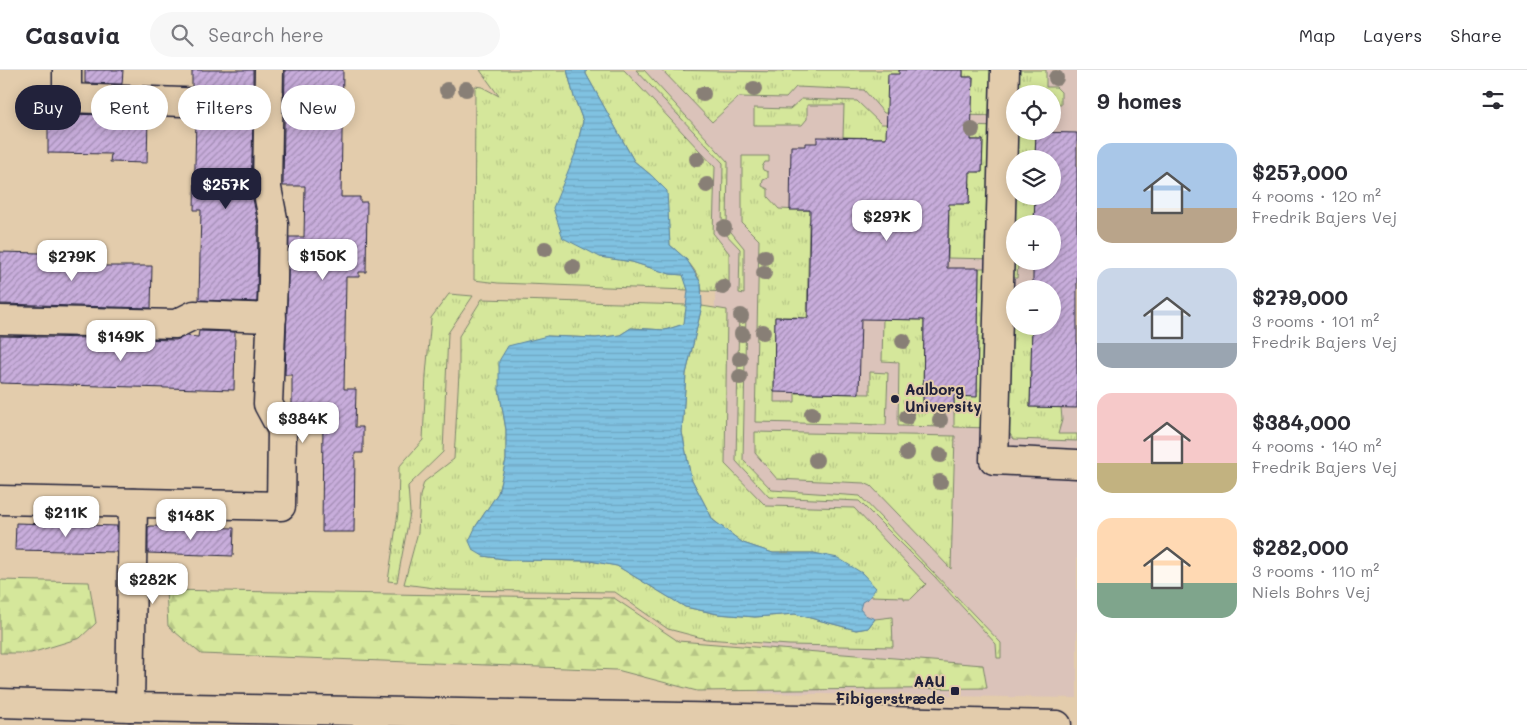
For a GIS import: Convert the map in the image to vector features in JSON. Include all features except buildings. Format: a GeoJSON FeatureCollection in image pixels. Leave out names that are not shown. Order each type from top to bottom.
{"type":"FeatureCollection","features":[{"type":"Feature","properties":{"kind":"street"},"geometry":{"type":"LineString","coordinates":[[68,70],[67,98],[178,102]]}},
{"type":"Feature","properties":{"kind":"street"},"geometry":{"type":"LineString","coordinates":[[269,70],[269,85]]}},
{"type":"Feature","properties":{"kind":"street"},"geometry":{"type":"LineString","coordinates":[[1005,70],[994,460],[1077,464]]}},
{"type":"Feature","properties":{"kind":"street"},"geometry":{"type":"LineString","coordinates":[[0,500],[281,506],[282,430],[268,404],[274,224],[267,188],[268,130]]}},
{"type":"Feature","properties":{"kind":"street"},"geometry":{"type":"LineString","coordinates":[[0,320],[176,324],[194,315],[272,318]]}},
{"type":"Feature","properties":{"kind":"street"},"geometry":{"type":"LineString","coordinates":[[130,707],[133,503]]}},
{"type":"Feature","properties":{"kind":"street"},"geometry":{"type":"LineString","coordinates":[[0,703],[130,707],[803,718],[1058,725]]}},
{"type":"Feature","properties":{"kind":"shaded area","name":"Aalborg University"},"geometry":{"type":"Polygon","coordinates":[[[602,70],[1077,70],[1077,698],[759,693],[766,528],[710,473],[716,265],[602,70]]]}},
{"type":"Feature","properties":{"kind":"green space"},"geometry":{"type":"Polygon","coordinates":[[[480,70],[567,70],[583,121],[575,154],[600,257],[632,262],[670,274],[684,275],[688,290],[498,283],[474,280],[475,86],[482,87],[499,96],[480,70]]]}},
{"type":"Feature","properties":{"kind":"green space"},"geometry":{"type":"Polygon","coordinates":[[[586,70],[624,70],[715,167],[713,233],[729,253],[729,292],[702,291],[695,271],[670,245],[668,221],[652,176],[634,161],[586,74],[586,70]]]}},
{"type":"Feature","properties":{"kind":"green space"},"geometry":{"type":"Polygon","coordinates":[[[636,70],[644,70],[728,162],[727,227],[744,248],[744,294],[739,293],[740,249],[722,230],[723,163],[636,70]]]}},
{"type":"Feature","properties":{"kind":"green space"},"geometry":{"type":"Polygon","coordinates":[[[662,70],[783,72],[783,70],[899,70],[972,98],[973,77],[963,77],[963,70],[1001,70],[999,116],[884,113],[864,90],[796,87],[786,98],[739,97],[712,122],[662,70]]]}},
{"type":"Feature","properties":{"kind":"green space"},"geometry":{"type":"Polygon","coordinates":[[[1015,70],[1046,70],[1046,85],[1014,85],[1015,70]]]}},
{"type":"Feature","properties":{"kind":"green space"},"geometry":{"type":"Polygon","coordinates":[[[801,99],[857,101],[881,124],[930,125],[930,139],[843,137],[844,105],[807,105],[807,119],[802,125],[754,125],[754,108],[790,109],[801,99]]]}},
{"type":"Feature","properties":{"kind":"green space"},"geometry":{"type":"Polygon","coordinates":[[[939,125],[998,127],[995,259],[948,258],[949,215],[927,214],[927,203],[969,204],[970,183],[961,171],[982,172],[983,140],[939,139],[939,125]]]}},
{"type":"Feature","properties":{"kind":"green space"},"geometry":{"type":"Polygon","coordinates":[[[1012,140],[1036,140],[1035,150],[1012,150],[1012,140]]]}},
{"type":"Feature","properties":{"kind":"green space"},"geometry":{"type":"Polygon","coordinates":[[[742,156],[769,156],[769,162],[765,162],[762,167],[763,170],[768,172],[768,178],[763,180],[762,186],[768,189],[768,197],[779,209],[821,211],[809,222],[807,327],[797,317],[775,317],[774,402],[795,402],[795,393],[870,394],[870,372],[888,373],[886,425],[755,422],[759,240],[742,223],[742,156]]]}},
{"type":"Feature","properties":{"kind":"green space"},"geometry":{"type":"Polygon","coordinates":[[[1010,205],[1035,205],[1034,215],[1009,215],[1010,205]]]}},
{"type":"Feature","properties":{"kind":"green space"},"geometry":{"type":"Polygon","coordinates":[[[979,268],[995,268],[991,428],[954,427],[954,396],[977,396],[979,268]]]}},
{"type":"Feature","properties":{"kind":"green space"},"geometry":{"type":"Polygon","coordinates":[[[1007,270],[1018,270],[1017,278],[1007,278],[1007,270]]]}},
{"type":"Feature","properties":{"kind":"green space"},"geometry":{"type":"Polygon","coordinates":[[[1006,290],[1006,335],[1032,335],[1030,407],[1061,407],[1062,420],[1058,434],[1077,434],[1077,441],[1014,439],[1003,426],[1006,290]]]}},
{"type":"Feature","properties":{"kind":"green space"},"geometry":{"type":"Polygon","coordinates":[[[449,294],[473,296],[448,333],[443,452],[408,486],[410,513],[397,582],[388,581],[398,513],[399,467],[423,440],[431,318],[449,294]]]}},
{"type":"Feature","properties":{"kind":"green space"},"geometry":{"type":"Polygon","coordinates":[[[482,299],[687,305],[684,324],[665,330],[631,328],[620,335],[596,338],[547,336],[499,389],[506,430],[506,460],[498,493],[476,526],[483,556],[511,560],[590,561],[617,566],[685,607],[717,614],[755,617],[795,614],[856,630],[868,628],[875,619],[892,617],[893,647],[789,645],[706,639],[668,629],[615,592],[449,590],[404,584],[418,532],[420,496],[424,482],[454,459],[459,373],[459,336],[482,299]]]}},
{"type":"Feature","properties":{"kind":"green space"},"geometry":{"type":"Polygon","coordinates":[[[702,306],[727,310],[725,464],[766,506],[854,508],[926,584],[911,599],[870,596],[875,588],[862,573],[814,553],[773,553],[743,543],[713,520],[691,478],[682,432],[686,374],[702,306]]]}},
{"type":"Feature","properties":{"kind":"green space"},"geometry":{"type":"Polygon","coordinates":[[[739,311],[746,312],[743,460],[772,490],[860,496],[1001,643],[1001,658],[997,658],[996,644],[935,577],[859,501],[769,497],[736,461],[739,311]]]}},
{"type":"Feature","properties":{"kind":"green space"},"geometry":{"type":"Polygon","coordinates":[[[883,319],[924,320],[923,405],[945,406],[945,427],[898,426],[899,362],[882,361],[883,319]]]}},
{"type":"Feature","properties":{"kind":"green space"},"geometry":{"type":"Polygon","coordinates":[[[755,432],[955,436],[951,569],[871,486],[864,483],[777,479],[755,453],[755,432]]]}},
{"type":"Feature","properties":{"kind":"green space"},"geometry":{"type":"Polygon","coordinates":[[[0,580],[89,582],[96,623],[80,638],[31,653],[0,653],[0,580]]]}},
{"type":"Feature","properties":{"kind":"green space"},"geometry":{"type":"Polygon","coordinates":[[[166,590],[614,598],[678,641],[983,665],[987,688],[697,691],[617,670],[201,654],[168,626],[166,590]]]}},
{"type":"Feature","properties":{"kind":"water"},"geometry":{"type":"Polygon","coordinates":[[[567,70],[586,70],[586,74],[634,161],[667,191],[670,245],[687,260],[701,283],[702,306],[686,374],[682,432],[691,478],[713,520],[743,543],[773,553],[814,553],[838,558],[862,573],[876,588],[869,598],[862,602],[860,609],[865,615],[875,619],[868,628],[856,630],[795,614],[755,617],[718,614],[685,607],[617,566],[590,561],[511,560],[483,556],[473,550],[469,541],[476,526],[498,493],[506,460],[506,430],[499,389],[499,361],[508,346],[547,336],[596,338],[620,335],[631,328],[665,330],[684,324],[688,290],[683,275],[670,274],[632,262],[600,257],[563,238],[553,208],[575,154],[583,121],[567,70]]]}},
{"type":"Feature","properties":{"kind":"place","name":"Aalborg University"},"geometry":{"type":"Point","coordinates":[895,399]}},
{"type":"Feature","properties":{"kind":"place","name":"AAU Fibigerstræde"},"geometry":{"type":"Point","coordinates":[955,691]}}]}
